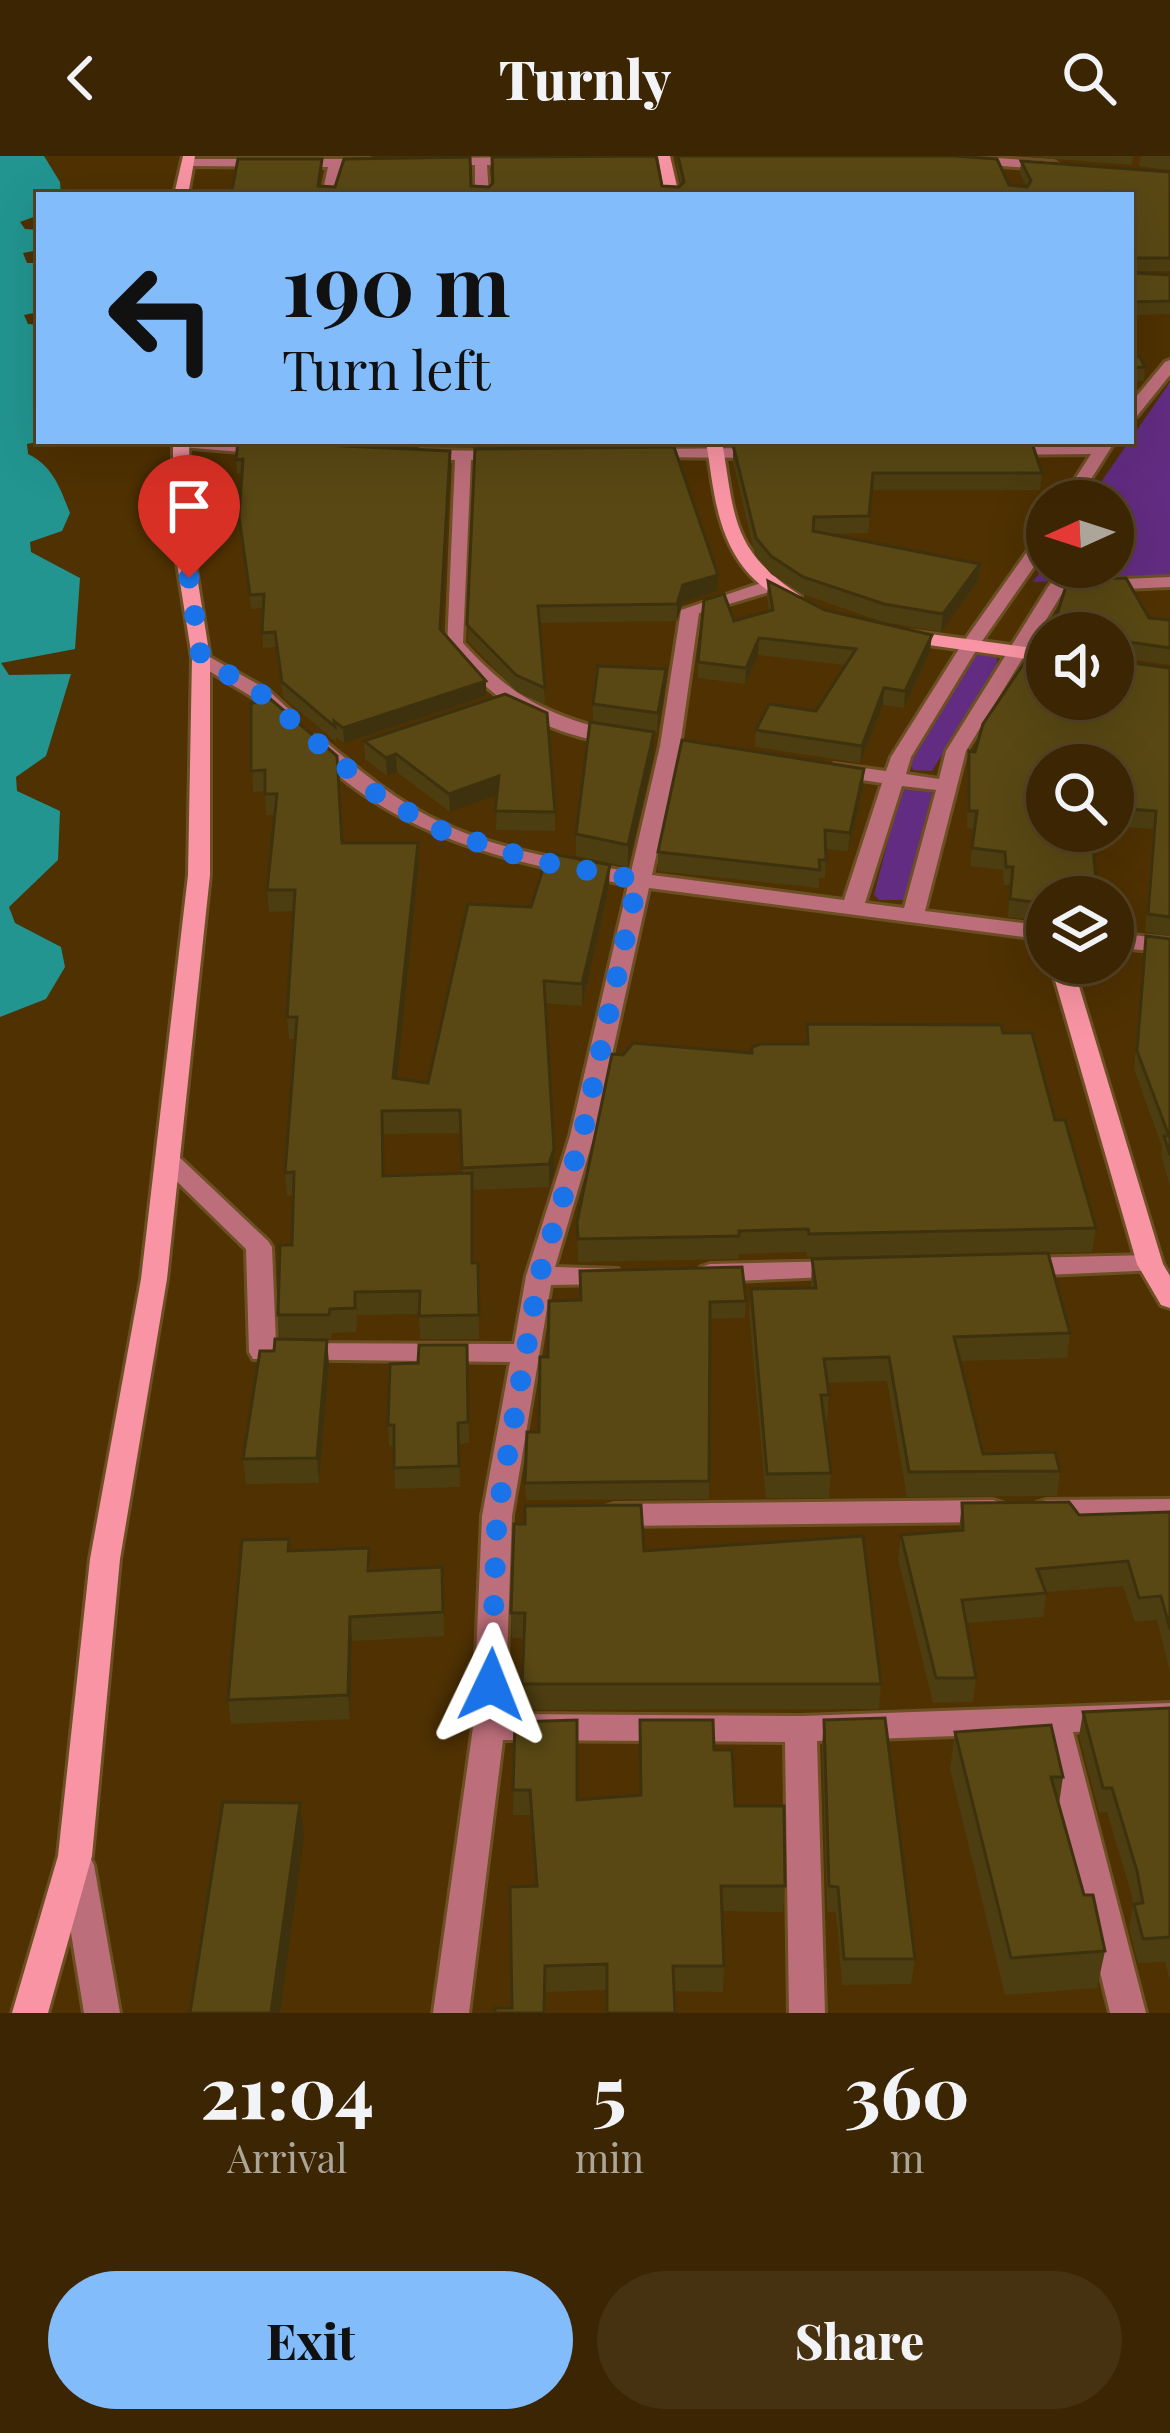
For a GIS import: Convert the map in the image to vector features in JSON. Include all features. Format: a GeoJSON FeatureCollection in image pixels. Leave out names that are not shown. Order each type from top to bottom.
{"type":"FeatureCollection","features":[{"type":"Feature","properties":{"kind":"street"},"geometry":{"type":"LineString","coordinates":[[183,192],[193,158],[376,163]]}},
{"type":"Feature","properties":{"kind":"street"},"geometry":{"type":"LineString","coordinates":[[664,158],[670,192]]}},
{"type":"Feature","properties":{"kind":"street"},"geometry":{"type":"LineString","coordinates":[[944,158],[1005,159],[1075,168]]}},
{"type":"Feature","properties":{"kind":"street"},"geometry":{"type":"LineString","coordinates":[[641,160],[688,159]]}},
{"type":"Feature","properties":{"kind":"street"},"geometry":{"type":"LineString","coordinates":[[1005,159],[1011,178]]}},
{"type":"Feature","properties":{"kind":"street"},"geometry":{"type":"LineString","coordinates":[[418,163],[548,161]]}},
{"type":"Feature","properties":{"kind":"street"},"geometry":{"type":"LineString","coordinates":[[481,162],[482,192]]}},
{"type":"Feature","properties":{"kind":"street"},"geometry":{"type":"LineString","coordinates":[[330,192],[335,163]]}},
{"type":"Feature","properties":{"kind":"street"},"geometry":{"type":"LineString","coordinates":[[1150,361],[1170,363]]}},
{"type":"Feature","properties":{"kind":"street"},"geometry":{"type":"LineString","coordinates":[[1134,409],[1170,363]]}},
{"type":"Feature","properties":{"kind":"street"},"geometry":{"type":"LineString","coordinates":[[30,2013],[75,1856],[105,1559],[154,1279],[199,875],[201,658],[182,538],[181,444]]}},
{"type":"Feature","properties":{"kind":"street"},"geometry":{"type":"LineString","coordinates":[[204,444],[285,451]]}},
{"type":"Feature","properties":{"kind":"street"},"geometry":{"type":"LineString","coordinates":[[989,450],[1105,445]]}},
{"type":"Feature","properties":{"kind":"street"},"geometry":{"type":"LineString","coordinates":[[1082,480],[1105,445]]}},
{"type":"Feature","properties":{"kind":"street"},"geometry":{"type":"LineString","coordinates":[[715,447],[736,552],[770,586],[818,611]]}},
{"type":"Feature","properties":{"kind":"street"},"geometry":{"type":"LineString","coordinates":[[624,454],[715,447],[785,452]]}},
{"type":"Feature","properties":{"kind":"street"},"geometry":{"type":"LineString","coordinates":[[395,455],[532,455]]}},
{"type":"Feature","properties":{"kind":"street"},"geometry":{"type":"LineString","coordinates":[[463,456],[454,644],[507,700],[577,732],[692,749]]}},
{"type":"Feature","properties":{"kind":"street"},"geometry":{"type":"LineString","coordinates":[[852,909],[901,757],[971,644],[1026,570]]}},
{"type":"Feature","properties":{"kind":"street"},"geometry":{"type":"LineString","coordinates":[[1134,584],[1170,582]]}},
{"type":"Feature","properties":{"kind":"street"},"geometry":{"type":"LineString","coordinates":[[452,2013],[489,1727],[526,1353],[539,1276],[582,1136],[670,746],[690,610],[770,586]]}},
{"type":"Feature","properties":{"kind":"street"},"geometry":{"type":"LineString","coordinates":[[1014,589],[1036,588]]}},
{"type":"Feature","properties":{"kind":"street"},"geometry":{"type":"LineString","coordinates":[[913,916],[956,751],[1056,588]]}},
{"type":"Feature","properties":{"kind":"street"},"geometry":{"type":"LineString","coordinates":[[876,630],[1026,653]]}},
{"type":"Feature","properties":{"kind":"street"},"geometry":{"type":"LineString","coordinates":[[201,658],[261,694],[343,755],[375,793],[437,829],[532,860],[638,880],[1026,930]]}},
{"type":"Feature","properties":{"kind":"street"},"geometry":{"type":"LineString","coordinates":[[485,708],[507,700]]}},
{"type":"Feature","properties":{"kind":"street"},"geometry":{"type":"LineString","coordinates":[[805,766],[947,786]]}},
{"type":"Feature","properties":{"kind":"street"},"geometry":{"type":"LineString","coordinates":[[1134,942],[1170,946]]}},
{"type":"Feature","properties":{"kind":"street"},"geometry":{"type":"LineString","coordinates":[[1067,984],[1150,1264],[1170,1299]]}},
{"type":"Feature","properties":{"kind":"street"},"geometry":{"type":"LineString","coordinates":[[168,1161],[259,1247],[263,1352],[526,1353]]}},
{"type":"Feature","properties":{"kind":"street"},"geometry":{"type":"LineString","coordinates":[[986,1268],[1150,1264]]}},
{"type":"Feature","properties":{"kind":"street"},"geometry":{"type":"LineString","coordinates":[[680,1274],[868,1270]]}},
{"type":"Feature","properties":{"kind":"street"},"geometry":{"type":"LineString","coordinates":[[539,1276],[633,1275]]}},
{"type":"Feature","properties":{"kind":"street"},"geometry":{"type":"LineString","coordinates":[[590,1515],[1170,1510]]}},
{"type":"Feature","properties":{"kind":"street"},"geometry":{"type":"LineString","coordinates":[[489,1727],[801,1729],[1170,1716]]}},
{"type":"Feature","properties":{"kind":"street"},"geometry":{"type":"LineString","coordinates":[[1055,1723],[1128,2013]]}},
{"type":"Feature","properties":{"kind":"street"},"geometry":{"type":"LineString","coordinates":[[801,1729],[807,2013]]}},
{"type":"Feature","properties":{"kind":"street"},"geometry":{"type":"LineString","coordinates":[[75,1856],[102,2013]]}},
{"type":"Feature","properties":{"kind":"shaded area"},"geometry":{"type":"Polygon","coordinates":[[[1170,382],[1170,576],[1134,578],[1134,480],[1102,480],[1127,444],[1134,444],[1134,434],[1170,382]]]}},
{"type":"Feature","properties":{"kind":"shaded area"},"geometry":{"type":"Polygon","coordinates":[[[974,655],[997,658],[997,665],[932,771],[913,770],[910,763],[916,744],[974,655]]]}},
{"type":"Feature","properties":{"kind":"shaded area"},"geometry":{"type":"Polygon","coordinates":[[[923,786],[932,793],[904,900],[879,900],[874,895],[901,789],[923,786]]]}},
{"type":"Feature","properties":{"kind":"water"},"geometry":{"type":"Polygon","coordinates":[[[0,156],[44,156],[61,192],[36,192],[36,216],[20,222],[25,229],[36,230],[36,251],[23,253],[27,263],[36,263],[36,313],[24,315],[28,324],[36,325],[36,442],[27,444],[28,454],[50,471],[70,513],[62,531],[30,542],[31,552],[80,578],[75,649],[1,663],[9,675],[71,674],[46,756],[16,777],[17,791],[60,811],[58,860],[9,907],[15,923],[61,947],[65,967],[46,999],[0,1017],[0,156]]]}},
{"type":"Feature","properties":{"kind":"building"},"geometry":{"type":"Polygon","coordinates":[[[656,156],[662,186],[679,187],[684,182],[678,156],[997,159],[1009,185],[1027,187],[1031,181],[1021,161],[1170,172],[1170,258],[1134,258],[1134,192],[232,192],[238,159],[322,159],[318,186],[335,187],[344,159],[470,157],[471,186],[489,187],[492,157],[656,156]]]}},
{"type":"Feature","properties":{"kind":"building"},"geometry":{"type":"Polygon","coordinates":[[[1134,273],[1170,275],[1170,301],[1134,302],[1134,273]]]}},
{"type":"Feature","properties":{"kind":"building"},"geometry":{"type":"Polygon","coordinates":[[[1134,356],[1140,357],[1145,367],[1134,368],[1134,356]]]}},
{"type":"Feature","properties":{"kind":"building"},"geometry":{"type":"Polygon","coordinates":[[[238,444],[450,451],[440,629],[486,681],[343,728],[334,721],[335,727],[282,682],[275,632],[262,633],[264,594],[250,595],[239,516],[243,459],[236,460],[238,444]]]}},
{"type":"Feature","properties":{"kind":"building"},"geometry":{"type":"Polygon","coordinates":[[[1032,444],[1042,473],[873,473],[869,516],[814,517],[813,531],[980,564],[943,614],[884,604],[803,577],[771,556],[756,538],[733,445],[1032,444]]]}},
{"type":"Feature","properties":{"kind":"building"},"geometry":{"type":"Polygon","coordinates":[[[674,447],[718,575],[683,585],[677,604],[538,606],[545,688],[516,675],[467,625],[475,449],[674,447]]]}},
{"type":"Feature","properties":{"kind":"building"},"geometry":{"type":"Polygon","coordinates":[[[768,581],[825,610],[932,635],[905,691],[884,688],[862,746],[756,730],[769,704],[816,711],[856,649],[759,638],[746,668],[698,662],[704,600],[724,594],[734,621],[773,610],[768,581]]]}},
{"type":"Feature","properties":{"kind":"building"},"geometry":{"type":"Polygon","coordinates":[[[1065,588],[1132,588],[1149,618],[1170,620],[1170,648],[1134,643],[1134,612],[1058,612],[1065,588]]]}},
{"type":"Feature","properties":{"kind":"building"},"geometry":{"type":"Polygon","coordinates":[[[1026,660],[1026,720],[1134,720],[1134,663],[1170,668],[1170,917],[1148,914],[1156,811],[1134,809],[1134,744],[1026,744],[1026,852],[1094,852],[1095,876],[1026,876],[1026,901],[1010,899],[1013,867],[1006,867],[1005,852],[972,848],[977,811],[969,811],[969,751],[975,752],[983,724],[1026,660]]]}},
{"type":"Feature","properties":{"kind":"building"},"geometry":{"type":"Polygon","coordinates":[[[598,666],[666,669],[658,713],[593,704],[598,666]]]}},
{"type":"Feature","properties":{"kind":"building"},"geometry":{"type":"Polygon","coordinates":[[[505,694],[547,713],[555,812],[495,811],[499,776],[449,794],[396,754],[386,758],[364,741],[505,694]]]}},
{"type":"Feature","properties":{"kind":"building"},"geometry":{"type":"Polygon","coordinates":[[[268,697],[337,756],[342,843],[418,843],[393,1078],[428,1083],[468,904],[531,907],[548,853],[610,865],[582,984],[544,981],[554,1149],[549,1164],[462,1168],[460,1110],[382,1111],[383,1176],[472,1173],[472,1263],[478,1263],[479,1315],[419,1316],[420,1291],[355,1292],[355,1308],[330,1309],[329,1315],[278,1315],[280,1245],[292,1245],[294,1172],[285,1173],[297,1017],[287,1017],[295,890],[267,890],[277,794],[265,794],[265,770],[251,771],[251,704],[268,697]]]}},
{"type":"Feature","properties":{"kind":"building"},"geometry":{"type":"Polygon","coordinates":[[[590,722],[654,732],[628,845],[576,834],[590,722]]]}},
{"type":"Feature","properties":{"kind":"building"},"geometry":{"type":"Polygon","coordinates":[[[682,740],[864,769],[850,833],[825,830],[826,860],[819,860],[820,870],[658,852],[682,740]]]}},
{"type":"Feature","properties":{"kind":"building"},"geometry":{"type":"Polygon","coordinates":[[[1146,936],[1170,939],[1170,1155],[1164,1136],[1169,1136],[1137,1051],[1146,936]]]}},
{"type":"Feature","properties":{"kind":"building"},"geometry":{"type":"Polygon","coordinates":[[[807,1024],[1001,1025],[1003,1033],[1032,1033],[1055,1120],[1065,1120],[1096,1228],[809,1234],[808,1229],[739,1231],[739,1236],[578,1239],[577,1222],[612,1054],[623,1055],[633,1043],[752,1053],[752,1047],[761,1044],[808,1044],[807,1024]]]}},
{"type":"Feature","properties":{"kind":"building"},"geometry":{"type":"Polygon","coordinates":[[[1048,1253],[1070,1333],[954,1337],[983,1454],[1055,1452],[1060,1471],[909,1472],[889,1357],[824,1359],[829,1395],[821,1395],[831,1473],[767,1474],[751,1289],[816,1288],[812,1259],[1048,1253]]]}},
{"type":"Feature","properties":{"kind":"building"},"geometry":{"type":"Polygon","coordinates":[[[742,1267],[746,1301],[710,1302],[709,1481],[525,1483],[527,1432],[539,1432],[540,1357],[548,1357],[549,1301],[581,1300],[580,1271],[742,1267]]]}},
{"type":"Feature","properties":{"kind":"building"},"geometry":{"type":"Polygon","coordinates":[[[275,1339],[327,1340],[317,1458],[243,1459],[260,1351],[274,1351],[275,1339]]]}},
{"type":"Feature","properties":{"kind":"building"},"geometry":{"type":"Polygon","coordinates":[[[419,1345],[467,1345],[468,1422],[458,1423],[459,1466],[394,1468],[394,1425],[388,1425],[390,1364],[418,1363],[419,1345]]]}},
{"type":"Feature","properties":{"kind":"building"},"geometry":{"type":"Polygon","coordinates":[[[1069,1502],[1079,1515],[1170,1512],[1170,1629],[1161,1596],[1139,1598],[1128,1561],[1037,1569],[1046,1593],[962,1600],[976,1678],[936,1678],[901,1535],[963,1530],[962,1503],[1069,1502]]]}},
{"type":"Feature","properties":{"kind":"building"},"geometry":{"type":"Polygon","coordinates":[[[641,1505],[644,1551],[863,1536],[881,1684],[522,1684],[525,1613],[511,1613],[514,1524],[525,1524],[525,1506],[641,1505]]]}},
{"type":"Feature","properties":{"kind":"building"},"geometry":{"type":"Polygon","coordinates":[[[289,1539],[288,1551],[369,1548],[368,1571],[442,1567],[443,1612],[350,1617],[348,1695],[228,1700],[242,1540],[289,1539]]]}},
{"type":"Feature","properties":{"kind":"building"},"geometry":{"type":"Polygon","coordinates":[[[1170,1708],[1170,1937],[1143,1939],[1134,1904],[1143,1903],[1137,1871],[1112,1788],[1103,1788],[1083,1712],[1170,1708]]]}},
{"type":"Feature","properties":{"kind":"building"},"geometry":{"type":"Polygon","coordinates":[[[885,1718],[915,1959],[844,1959],[838,1887],[829,1886],[824,1720],[885,1718]]]}},
{"type":"Feature","properties":{"kind":"building"},"geometry":{"type":"Polygon","coordinates":[[[577,1720],[577,1800],[641,1795],[640,1720],[713,1720],[714,1750],[732,1750],[735,1806],[784,1806],[785,1886],[721,1886],[724,1966],[673,1966],[675,2013],[607,2013],[607,1964],[545,1966],[544,2013],[495,2013],[495,2008],[512,2008],[510,1887],[537,1886],[530,1790],[513,1790],[515,1722],[577,1720]]]}},
{"type":"Feature","properties":{"kind":"building"},"geometry":{"type":"Polygon","coordinates":[[[1051,1725],[1063,1777],[1051,1777],[1084,1895],[1093,1895],[1105,1951],[1011,1958],[955,1732],[1051,1725]]]}},
{"type":"Feature","properties":{"kind":"building"},"geometry":{"type":"Polygon","coordinates":[[[223,1802],[300,1803],[271,2013],[190,2013],[223,1802]]]}},
{"type":"Feature","properties":{"kind":"route"},"geometry":{"type":"LineString","coordinates":[[189,578],[201,658],[261,694],[375,793],[437,829],[532,860],[638,880],[582,1136],[539,1276],[497,1516],[491,1685]]}}]}
